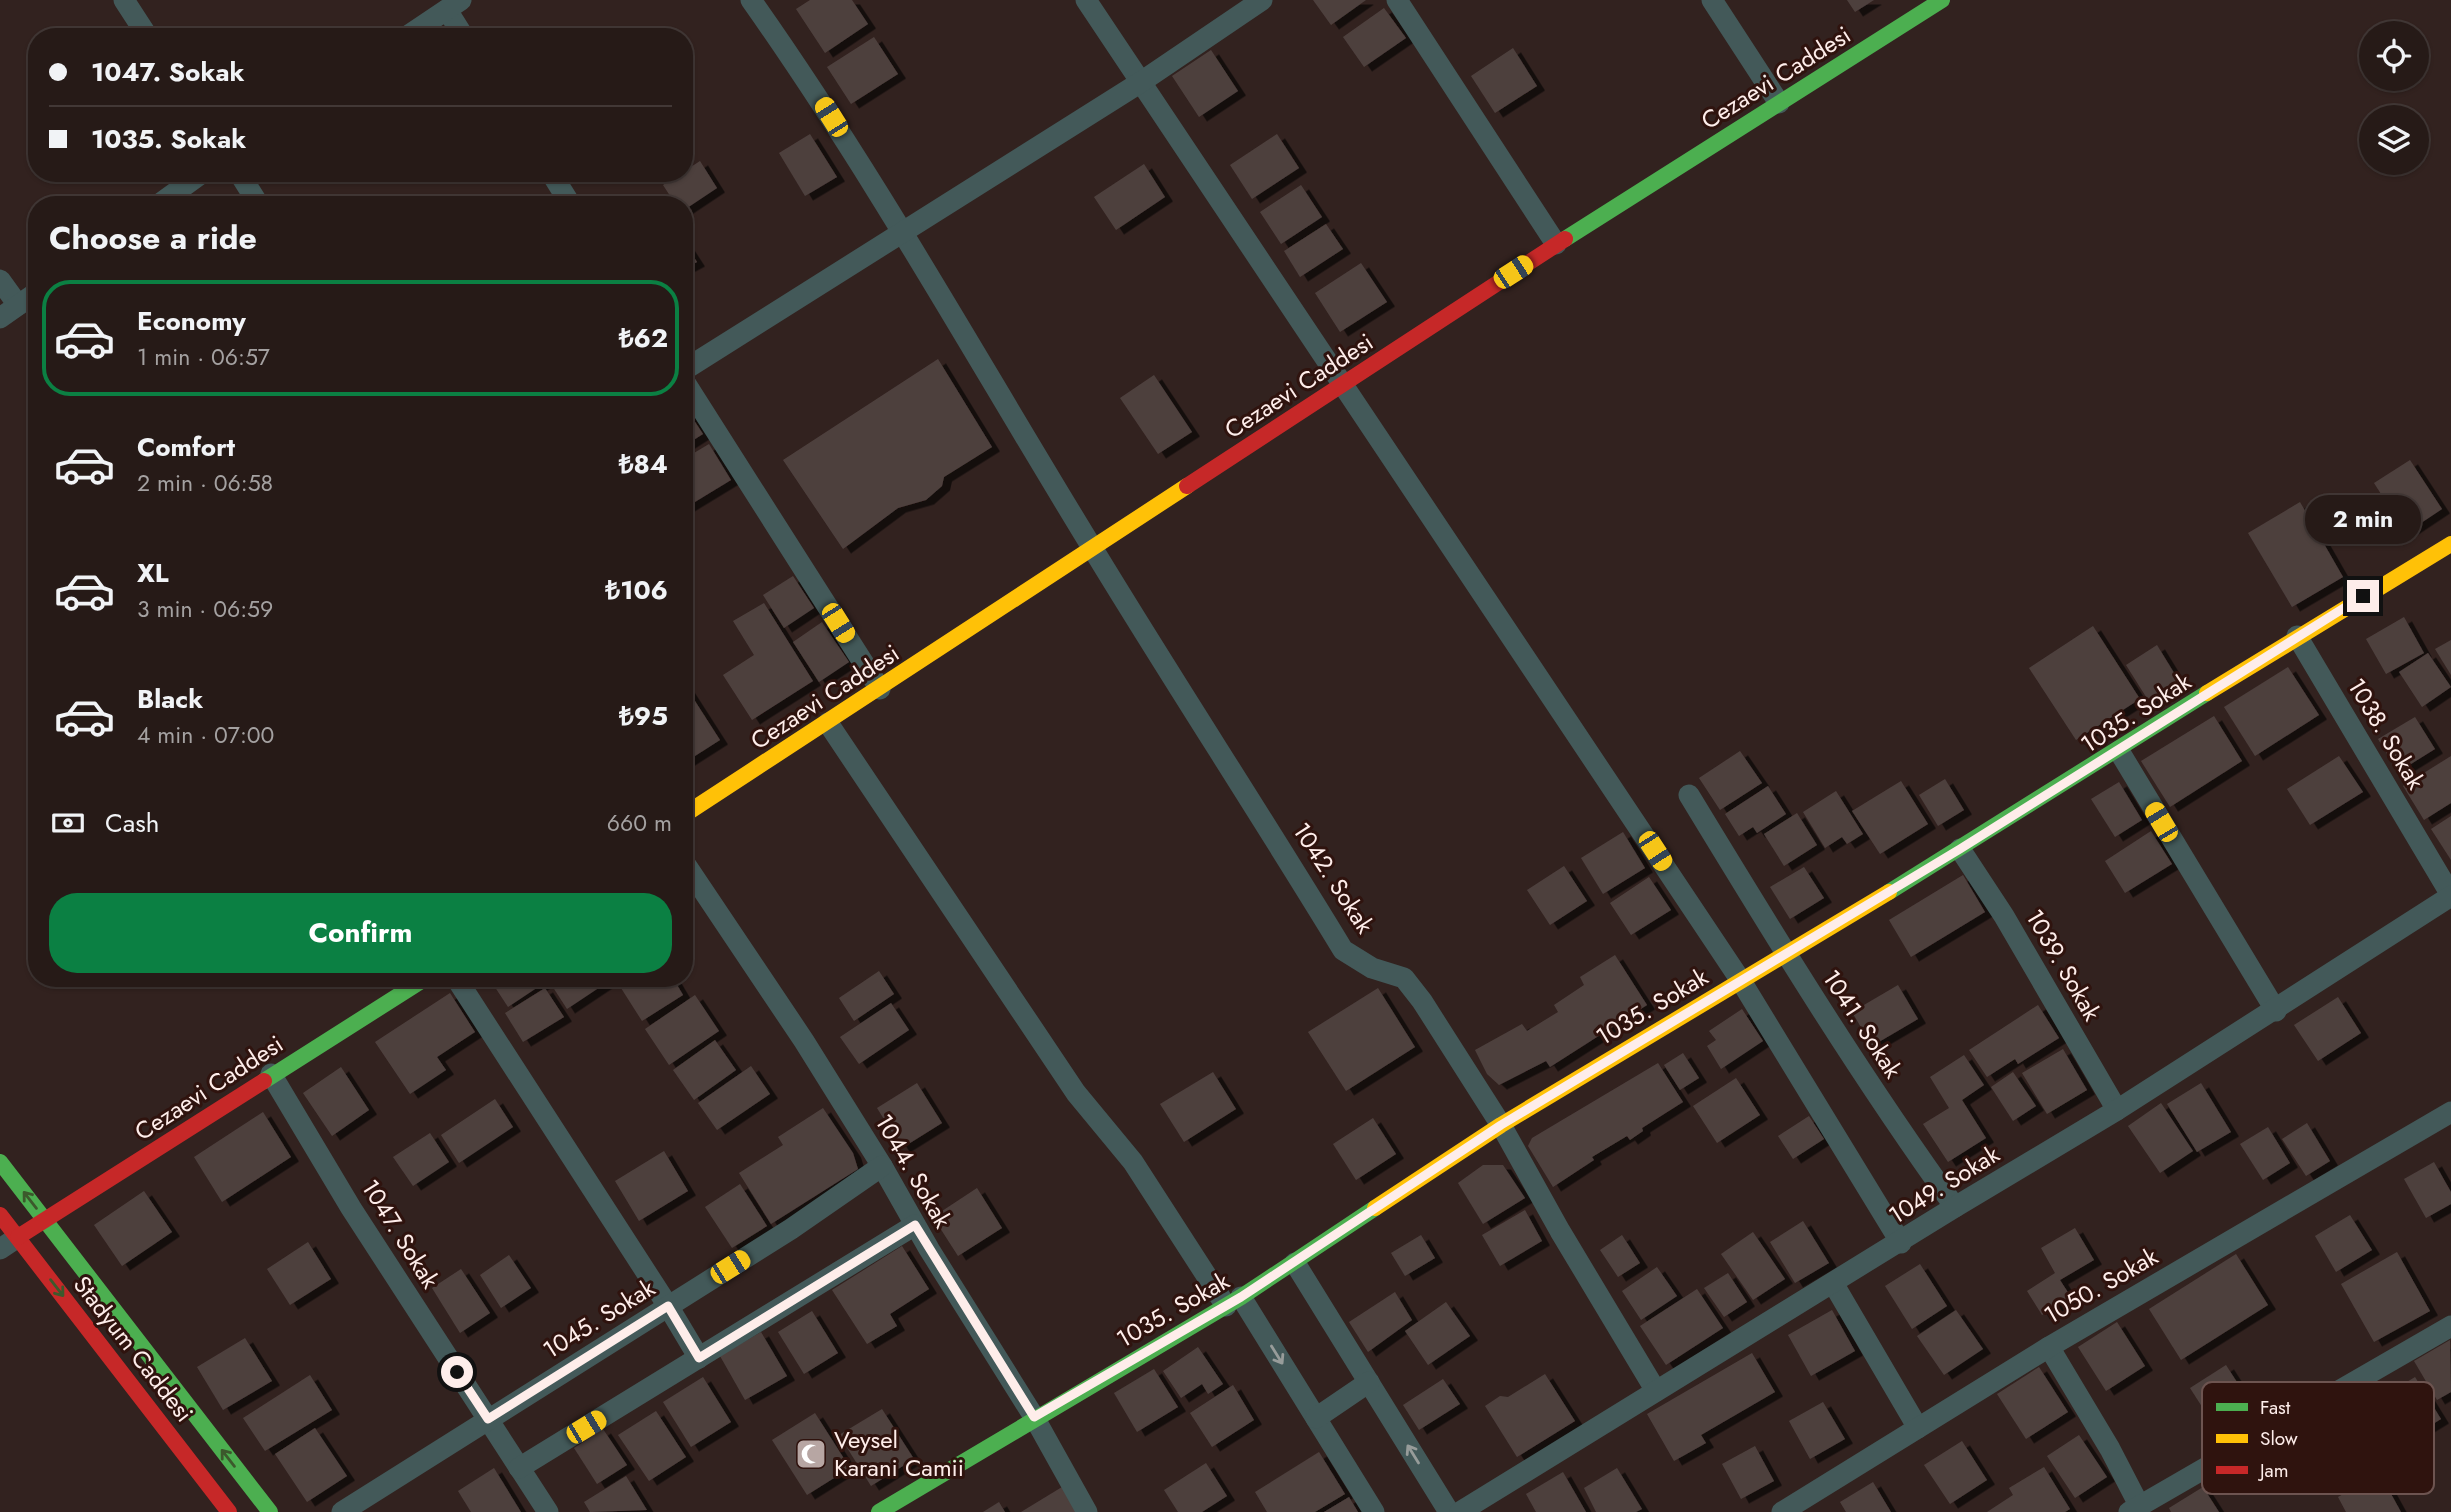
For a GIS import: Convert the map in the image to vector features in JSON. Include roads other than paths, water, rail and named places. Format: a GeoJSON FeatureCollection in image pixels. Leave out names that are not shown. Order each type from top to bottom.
{"type":"FeatureCollection","features":[{"type":"Feature","properties":{"kind":"street"},"geometry":{"type":"LineString","coordinates":[[124,0],[142,28]]}},
{"type":"Feature","properties":{"kind":"street","name":"1042. Sokak"},"geometry":{"type":"LineString","coordinates":[[751,0],[801,71],[904,231],[1093,549],[1343,950],[1372,968],[1404,978],[1501,1125],[1560,1231],[1656,1391]]}},
{"type":"Feature","properties":{"kind":"street"},"geometry":{"type":"LineString","coordinates":[[1086,0],[1741,981],[1900,1243]]}},
{"type":"Feature","properties":{"kind":"street"},"geometry":{"type":"LineString","coordinates":[[693,364],[1141,82],[1262,0]]}},
{"type":"Feature","properties":{"kind":"street"},"geometry":{"type":"LineString","coordinates":[[1397,0],[1556,244]]}},
{"type":"Feature","properties":{"kind":"street"},"geometry":{"type":"LineString","coordinates":[[1712,0],[1779,103]]}},
{"type":"Feature","properties":{"kind":"street","name":"Cezaevi Caddesi"},"geometry":{"type":"LineString","coordinates":[[693,809],[1556,244],[1942,0]]}},
{"type":"Feature","properties":{"kind":"street"},"geometry":{"type":"LineString","coordinates":[[420,28],[454,5],[461,28]]}},
{"type":"Feature","properties":{"kind":"street"},"geometry":{"type":"LineString","coordinates":[[170,196],[190,182]]}},
{"type":"Feature","properties":{"kind":"street"},"geometry":{"type":"LineString","coordinates":[[0,280],[18,305]]}},
{"type":"Feature","properties":{"kind":"street"},"geometry":{"type":"LineString","coordinates":[[0,318],[28,298]]}},
{"type":"Feature","properties":{"kind":"street"},"geometry":{"type":"LineString","coordinates":[[693,395],[880,689]]}},
{"type":"Feature","properties":{"kind":"street","name":"1035. Sokak"},"geometry":{"type":"LineString","coordinates":[[879,1512],[1295,1263],[1501,1125],[1960,849],[2119,751],[2297,636],[2451,544]]}},
{"type":"Feature","properties":{"kind":"street","name":"1038. Sokak"},"geometry":{"type":"LineString","coordinates":[[2297,636],[2451,895]]}},
{"type":"Feature","properties":{"kind":"street"},"geometry":{"type":"LineString","coordinates":[[828,723],[1076,1093],[1133,1163],[1233,1301],[1316,1418],[1374,1512]]}},
{"type":"Feature","properties":{"kind":"street"},"geometry":{"type":"LineString","coordinates":[[2119,751],[2276,1011]]}},
{"type":"Feature","properties":{"kind":"street","name":"1041. Sokak"},"geometry":{"type":"LineString","coordinates":[[1689,795],[1784,953],[1895,1123],[1955,1206]]}},
{"type":"Feature","properties":{"kind":"street","name":"1039. Sokak"},"geometry":{"type":"LineString","coordinates":[[1960,849],[2004,916],[2117,1110]]}},
{"type":"Feature","properties":{"kind":"street","name":"1044. Sokak"},"geometry":{"type":"LineString","coordinates":[[693,875],[804,1041],[1034,1417],[1087,1512]]}},
{"type":"Feature","properties":{"kind":"street","name":"1049. Sokak"},"geometry":{"type":"LineString","coordinates":[[1460,1512],[1900,1243],[1955,1206],[2117,1110],[2276,1011],[2451,895]]}},
{"type":"Feature","properties":{"kind":"street","name":"Cezaevi Caddesi"},"geometry":{"type":"LineString","coordinates":[[9,1243],[411,987]]}},
{"type":"Feature","properties":{"kind":"street"},"geometry":{"type":"LineString","coordinates":[[462,987],[699,1358]]}},
{"type":"Feature","properties":{"kind":"street","name":"1047. Sokak"},"geometry":{"type":"LineString","coordinates":[[271,1074],[351,1208],[548,1512]]}},
{"type":"Feature","properties":{"kind":"street","name":"1050. Sokak"},"geometry":{"type":"LineString","coordinates":[[1782,1512],[2049,1347],[2451,1112]]}},
{"type":"Feature","properties":{"kind":"street"},"geometry":{"type":"LineString","coordinates":[[0,1162],[270,1512]]}},
{"type":"Feature","properties":{"kind":"street","name":"1045. Sokak"},"geometry":{"type":"LineString","coordinates":[[342,1512],[791,1229],[881,1166]]}},
{"type":"Feature","properties":{"kind":"street","name":"Stadyum Caddesi"},"geometry":{"type":"LineString","coordinates":[[0,1215],[9,1243],[229,1512]]}},
{"type":"Feature","properties":{"kind":"street"},"geometry":{"type":"LineString","coordinates":[[519,1468],[915,1225]]}},
{"type":"Feature","properties":{"kind":"street"},"geometry":{"type":"LineString","coordinates":[[1295,1263],[1449,1512]]}},
{"type":"Feature","properties":{"kind":"street"},"geometry":{"type":"LineString","coordinates":[[1833,1283],[1918,1428]]}},
{"type":"Feature","properties":{"kind":"street"},"geometry":{"type":"LineString","coordinates":[[2354,1382],[2451,1326]]}},
{"type":"Feature","properties":{"kind":"street"},"geometry":{"type":"LineString","coordinates":[[2049,1347],[2110,1449],[2134,1509],[2202,1470]]}},
{"type":"Feature","properties":{"kind":"street"},"geometry":{"type":"LineString","coordinates":[[1316,1418],[1369,1382]]}},
{"type":"Feature","properties":{"kind":"place","name":"Veysel Karani Camii"},"geometry":{"type":"Point","coordinates":[811,1454]}}]}
